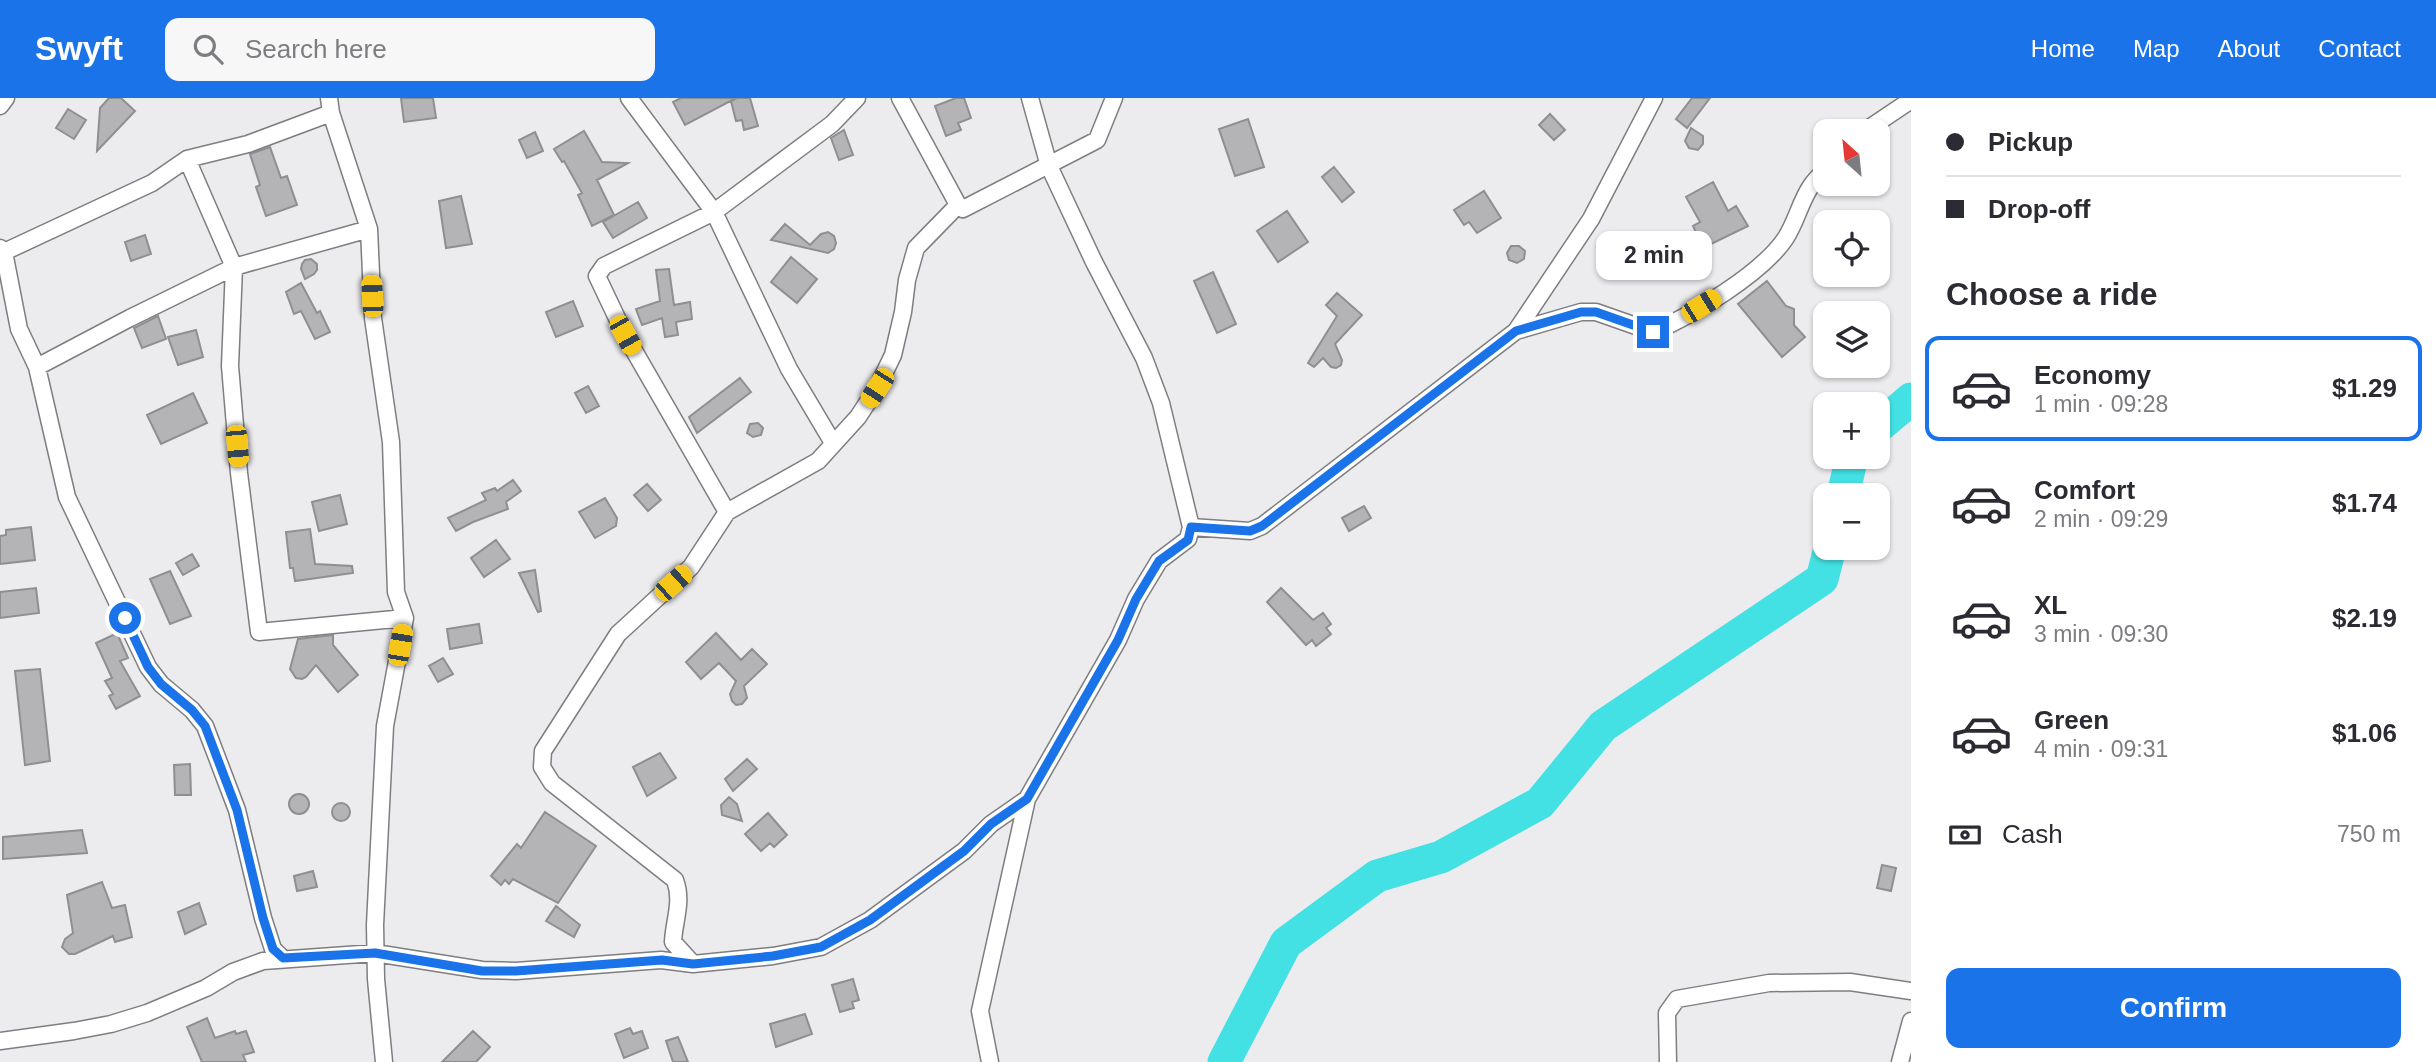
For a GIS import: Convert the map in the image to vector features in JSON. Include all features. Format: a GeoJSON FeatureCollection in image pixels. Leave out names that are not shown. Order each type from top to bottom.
{"type":"FeatureCollection","features":[{"type":"Feature","properties":{"kind":"street"},"geometry":{"type":"LineString","coordinates":[[0,106],[6,98]]}},
{"type":"Feature","properties":{"kind":"street"},"geometry":{"type":"LineString","coordinates":[[727,512],[631,346],[597,276],[604,266],[714,212],[832,124],[857,98]]}},
{"type":"Feature","properties":{"kind":"street"},"geometry":{"type":"LineString","coordinates":[[900,98],[958,205],[963,209],[1097,140],[1114,98]]}},
{"type":"Feature","properties":{"kind":"street"},"geometry":{"type":"LineString","coordinates":[[990,1062],[979,1011],[1027,799],[1118,640],[1136,599],[1159,561],[1188,540],[1191,527],[1161,403],[1144,358],[1094,262],[1049,166],[1030,98]]}},
{"type":"Feature","properties":{"kind":"street"},"geometry":{"type":"LineString","coordinates":[[1191,527],[1250,531],[1262,526],[1516,331],[1591,219],[1654,98]]}},
{"type":"Feature","properties":{"kind":"street"},"geometry":{"type":"LineString","coordinates":[[634,100],[714,212],[789,369],[833,443]]}},
{"type":"Feature","properties":{"kind":"street"},"geometry":{"type":"LineString","coordinates":[[1883,119],[1911,100]]}},
{"type":"Feature","properties":{"kind":"street"},"geometry":{"type":"LineString","coordinates":[[283,958],[273,949],[237,810],[205,726],[192,710],[161,684],[148,667],[67,497],[37,367],[19,329],[2,250],[152,183],[187,159],[248,144],[330,106],[369,229],[373,318],[391,442],[396,592],[405,618],[385,726],[375,953],[384,1062]]}},
{"type":"Feature","properties":{"kind":"street"},"geometry":{"type":"LineString","coordinates":[[187,159],[234,267],[230,366],[239,473],[259,632],[405,618]]}},
{"type":"Feature","properties":{"kind":"street"},"geometry":{"type":"LineString","coordinates":[[1516,331],[1581,312],[1596,312],[1653,332],[1676,322],[1773,256],[1787,237],[1813,184]]}},
{"type":"Feature","properties":{"kind":"street"},"geometry":{"type":"LineString","coordinates":[[693,964],[673,942],[674,924],[680,904],[675,880],[552,783],[542,767],[542,751],[618,634],[691,567],[727,512],[818,461],[858,417],[877,388],[893,355],[916,248],[958,205]]}},
{"type":"Feature","properties":{"kind":"street"},"geometry":{"type":"LineString","coordinates":[[37,367],[130,317],[234,267],[369,229]]}},
{"type":"Feature","properties":{"kind":"street"},"geometry":{"type":"LineString","coordinates":[[0,1041],[111,1024],[147,1013],[194,993],[233,972],[263,961],[283,958],[375,953],[482,971],[548,970],[662,960],[693,964],[773,956],[821,947],[870,920],[964,851],[991,824],[1027,799]]}},
{"type":"Feature","properties":{"kind":"street"},"geometry":{"type":"LineString","coordinates":[[1668,1062],[1667,1013],[1671,1004],[1678,999],[1769,983],[1850,982],[1911,991]]}},
{"type":"Feature","properties":{"kind":"street"},"geometry":{"type":"LineString","coordinates":[[1900,1062],[1911,1021]]}},
{"type":"Feature","properties":{"kind":"building"},"geometry":{"type":"Polygon","coordinates":[[[109,98],[121,98],[135,111],[97,151],[100,108],[109,98]]]}},
{"type":"Feature","properties":{"kind":"building"},"geometry":{"type":"Polygon","coordinates":[[[401,98],[433,98],[436,118],[404,122],[401,98]]]}},
{"type":"Feature","properties":{"kind":"building"},"geometry":{"type":"Polygon","coordinates":[[[681,98],[736,98],[685,125],[673,102],[681,98]]]}},
{"type":"Feature","properties":{"kind":"building"},"geometry":{"type":"Polygon","coordinates":[[[750,98],[758,126],[744,130],[742,120],[736,121],[731,101],[750,98]]]}},
{"type":"Feature","properties":{"kind":"building"},"geometry":{"type":"Polygon","coordinates":[[[956,98],[964,98],[971,118],[958,123],[961,130],[946,136],[935,106],[956,98]]]}},
{"type":"Feature","properties":{"kind":"building"},"geometry":{"type":"Polygon","coordinates":[[[1692,98],[1710,98],[1687,128],[1676,119],[1692,98]]]}},
{"type":"Feature","properties":{"kind":"building"},"geometry":{"type":"Polygon","coordinates":[[[68,109],[86,120],[74,139],[56,128],[68,109]]]}},
{"type":"Feature","properties":{"kind":"building"},"geometry":{"type":"Polygon","coordinates":[[[1550,114],[1565,130],[1554,140],[1539,125],[1550,114]]]}},
{"type":"Feature","properties":{"kind":"building"},"geometry":{"type":"Polygon","coordinates":[[[1248,119],[1264,167],[1235,176],[1219,129],[1248,119]]]}},
{"type":"Feature","properties":{"kind":"building"},"geometry":{"type":"Polygon","coordinates":[[[1691,128],[1703,136],[1703,144],[1698,150],[1689,148],[1685,141],[1691,128]]]}},
{"type":"Feature","properties":{"kind":"building"},"geometry":{"type":"Polygon","coordinates":[[[844,130],[853,155],[839,160],[831,138],[844,130]]]}},
{"type":"Feature","properties":{"kind":"building"},"geometry":{"type":"Polygon","coordinates":[[[584,131],[602,162],[628,163],[597,180],[614,215],[592,226],[578,195],[582,193],[554,149],[584,131]]]}},
{"type":"Feature","properties":{"kind":"building"},"geometry":{"type":"Polygon","coordinates":[[[535,132],[543,151],[527,158],[519,140],[535,132]]]}},
{"type":"Feature","properties":{"kind":"building"},"geometry":{"type":"Polygon","coordinates":[[[270,147],[281,178],[287,176],[297,205],[266,216],[256,187],[260,185],[250,154],[270,147]]]}},
{"type":"Feature","properties":{"kind":"building"},"geometry":{"type":"Polygon","coordinates":[[[1334,167],[1354,192],[1342,202],[1322,177],[1334,167]]]}},
{"type":"Feature","properties":{"kind":"building"},"geometry":{"type":"Polygon","coordinates":[[[1713,182],[1728,211],[1736,206],[1748,226],[1703,248],[1693,226],[1700,222],[1686,197],[1713,182]]]}},
{"type":"Feature","properties":{"kind":"building"},"geometry":{"type":"Polygon","coordinates":[[[1484,191],[1501,218],[1477,233],[1469,222],[1464,225],[1454,210],[1484,191]]]}},
{"type":"Feature","properties":{"kind":"building"},"geometry":{"type":"Polygon","coordinates":[[[461,196],[472,244],[446,248],[439,201],[461,196]]]}},
{"type":"Feature","properties":{"kind":"building"},"geometry":{"type":"Polygon","coordinates":[[[638,202],[647,218],[613,238],[603,222],[638,202]]]}},
{"type":"Feature","properties":{"kind":"building"},"geometry":{"type":"Polygon","coordinates":[[[1287,211],[1308,242],[1278,262],[1257,231],[1287,211]]]}},
{"type":"Feature","properties":{"kind":"building"},"geometry":{"type":"Polygon","coordinates":[[[785,224],[810,245],[821,234],[828,232],[834,236],[834,249],[828,253],[771,240],[785,224]]]}},
{"type":"Feature","properties":{"kind":"building"},"geometry":{"type":"Polygon","coordinates":[[[145,235],[151,254],[131,261],[125,242],[145,235]]]}},
{"type":"Feature","properties":{"kind":"building"},"geometry":{"type":"Polygon","coordinates":[[[1511,246],[1519,246],[1525,251],[1524,259],[1517,263],[1509,260],[1507,253],[1511,246]]]}},
{"type":"Feature","properties":{"kind":"building"},"geometry":{"type":"Polygon","coordinates":[[[791,257],[817,279],[797,303],[771,282],[791,257]]]}},
{"type":"Feature","properties":{"kind":"building"},"geometry":{"type":"Polygon","coordinates":[[[311,259],[317,264],[317,270],[305,279],[302,264],[311,259]]]}},
{"type":"Feature","properties":{"kind":"building"},"geometry":{"type":"Polygon","coordinates":[[[669,269],[674,305],[690,302],[692,319],[676,322],[678,335],[665,337],[662,318],[642,325],[636,309],[660,301],[656,270],[669,269]]]}},
{"type":"Feature","properties":{"kind":"building"},"geometry":{"type":"Polygon","coordinates":[[[1213,272],[1236,324],[1217,333],[1194,281],[1213,272]]]}},
{"type":"Feature","properties":{"kind":"building"},"geometry":{"type":"Polygon","coordinates":[[[1767,281],[1786,306],[1794,309],[1794,325],[1805,337],[1782,357],[1738,304],[1767,281]]]}},
{"type":"Feature","properties":{"kind":"building"},"geometry":{"type":"Polygon","coordinates":[[[301,283],[330,332],[315,339],[301,311],[294,314],[286,292],[301,283]]]}},
{"type":"Feature","properties":{"kind":"building"},"geometry":{"type":"Polygon","coordinates":[[[1337,293],[1362,315],[1335,344],[1342,360],[1341,365],[1331,367],[1323,358],[1314,367],[1308,363],[1337,316],[1326,305],[1337,293]]]}},
{"type":"Feature","properties":{"kind":"building"},"geometry":{"type":"Polygon","coordinates":[[[573,301],[583,326],[556,337],[546,312],[573,301]]]}},
{"type":"Feature","properties":{"kind":"building"},"geometry":{"type":"Polygon","coordinates":[[[158,316],[166,339],[142,348],[134,328],[158,316]]]}},
{"type":"Feature","properties":{"kind":"building"},"geometry":{"type":"Polygon","coordinates":[[[196,330],[203,357],[178,365],[168,337],[196,330]]]}},
{"type":"Feature","properties":{"kind":"building"},"geometry":{"type":"Polygon","coordinates":[[[740,378],[751,392],[697,433],[689,417],[740,378]]]}},
{"type":"Feature","properties":{"kind":"building"},"geometry":{"type":"Polygon","coordinates":[[[588,386],[599,406],[586,413],[575,393],[588,386]]]}},
{"type":"Feature","properties":{"kind":"building"},"geometry":{"type":"Polygon","coordinates":[[[193,393],[207,423],[161,444],[147,415],[193,393]]]}},
{"type":"Feature","properties":{"kind":"building"},"geometry":{"type":"Polygon","coordinates":[[[758,423],[763,428],[761,435],[753,437],[747,433],[750,424],[758,423]]]}},
{"type":"Feature","properties":{"kind":"building"},"geometry":{"type":"Polygon","coordinates":[[[513,480],[521,491],[506,502],[508,509],[456,531],[448,518],[486,500],[482,493],[495,488],[497,491],[513,480]]]}},
{"type":"Feature","properties":{"kind":"building"},"geometry":{"type":"Polygon","coordinates":[[[647,484],[661,500],[648,511],[634,495],[647,484]]]}},
{"type":"Feature","properties":{"kind":"building"},"geometry":{"type":"Polygon","coordinates":[[[340,495],[347,524],[319,531],[312,502],[340,495]]]}},
{"type":"Feature","properties":{"kind":"building"},"geometry":{"type":"Polygon","coordinates":[[[605,498],[617,518],[616,526],[595,538],[579,512],[605,498]]]}},
{"type":"Feature","properties":{"kind":"building"},"geometry":{"type":"Polygon","coordinates":[[[1364,506],[1371,518],[1349,531],[1342,518],[1364,506]]]}},
{"type":"Feature","properties":{"kind":"building"},"geometry":{"type":"Polygon","coordinates":[[[31,527],[35,560],[0,564],[0,536],[6,535],[6,530],[31,527]]]}},
{"type":"Feature","properties":{"kind":"building"},"geometry":{"type":"Polygon","coordinates":[[[310,529],[315,564],[352,566],[353,573],[295,581],[293,568],[290,568],[286,532],[310,529]]]}},
{"type":"Feature","properties":{"kind":"building"},"geometry":{"type":"Polygon","coordinates":[[[496,540],[510,559],[484,577],[471,558],[496,540]]]}},
{"type":"Feature","properties":{"kind":"building"},"geometry":{"type":"Polygon","coordinates":[[[192,554],[199,566],[183,575],[176,563],[192,554]]]}},
{"type":"Feature","properties":{"kind":"building"},"geometry":{"type":"Polygon","coordinates":[[[535,570],[541,611],[538,612],[519,573],[535,570]]]}},
{"type":"Feature","properties":{"kind":"building"},"geometry":{"type":"Polygon","coordinates":[[[170,571],[191,616],[170,624],[150,579],[170,571]]]}},
{"type":"Feature","properties":{"kind":"building"},"geometry":{"type":"Polygon","coordinates":[[[36,588],[39,613],[0,618],[0,592],[36,588]]]}},
{"type":"Feature","properties":{"kind":"building"},"geometry":{"type":"Polygon","coordinates":[[[1281,588],[1313,620],[1323,613],[1331,624],[1326,628],[1331,634],[1316,646],[1312,640],[1306,645],[1267,602],[1281,588]]]}},
{"type":"Feature","properties":{"kind":"building"},"geometry":{"type":"Polygon","coordinates":[[[479,624],[482,643],[450,649],[447,629],[479,624]]]}},
{"type":"Feature","properties":{"kind":"building"},"geometry":{"type":"Polygon","coordinates":[[[117,633],[128,658],[120,661],[140,696],[116,709],[109,696],[113,694],[105,681],[112,678],[96,643],[117,633]]]}},
{"type":"Feature","properties":{"kind":"building"},"geometry":{"type":"Polygon","coordinates":[[[716,633],[741,660],[752,649],[767,664],[744,686],[747,698],[742,704],[736,705],[732,701],[730,694],[736,681],[719,663],[701,679],[686,662],[716,633]]]}},
{"type":"Feature","properties":{"kind":"building"},"geometry":{"type":"Polygon","coordinates":[[[333,635],[333,645],[358,675],[338,692],[316,665],[302,679],[296,678],[290,669],[298,639],[333,635]]]}},
{"type":"Feature","properties":{"kind":"building"},"geometry":{"type":"Polygon","coordinates":[[[443,658],[453,674],[438,682],[429,666],[443,658]]]}},
{"type":"Feature","properties":{"kind":"building"},"geometry":{"type":"Polygon","coordinates":[[[40,669],[50,761],[25,765],[15,671],[40,669]]]}},
{"type":"Feature","properties":{"kind":"building"},"geometry":{"type":"Polygon","coordinates":[[[660,753],[676,778],[647,796],[633,767],[660,753]]]}},
{"type":"Feature","properties":{"kind":"building"},"geometry":{"type":"Polygon","coordinates":[[[747,759],[757,769],[733,791],[725,779],[747,759]]]}},
{"type":"Feature","properties":{"kind":"building"},"geometry":{"type":"Polygon","coordinates":[[[190,764],[191,795],[175,795],[174,765],[190,764]]]}},
{"type":"Feature","properties":{"kind":"building"},"geometry":{"type":"Polygon","coordinates":[[[299,794],[306,797],[309,804],[306,811],[299,814],[292,811],[289,804],[292,797],[299,794]]]}},
{"type":"Feature","properties":{"kind":"building"},"geometry":{"type":"Polygon","coordinates":[[[729,797],[737,804],[742,821],[722,815],[721,805],[729,797]]]}},
{"type":"Feature","properties":{"kind":"building"},"geometry":{"type":"Polygon","coordinates":[[[341,803],[347,806],[350,812],[347,818],[341,821],[335,818],[332,812],[335,806],[341,803]]]}},
{"type":"Feature","properties":{"kind":"building"},"geometry":{"type":"Polygon","coordinates":[[[545,812],[596,846],[558,903],[513,879],[509,884],[505,880],[501,885],[491,876],[517,844],[521,848],[545,812]]]}},
{"type":"Feature","properties":{"kind":"building"},"geometry":{"type":"Polygon","coordinates":[[[768,813],[787,835],[774,847],[770,843],[761,851],[745,834],[768,813]]]}},
{"type":"Feature","properties":{"kind":"building"},"geometry":{"type":"Polygon","coordinates":[[[82,830],[87,853],[3,859],[3,837],[82,830]]]}},
{"type":"Feature","properties":{"kind":"building"},"geometry":{"type":"Polygon","coordinates":[[[1882,865],[1896,868],[1891,891],[1877,888],[1882,865]]]}},
{"type":"Feature","properties":{"kind":"building"},"geometry":{"type":"Polygon","coordinates":[[[313,871],[317,887],[297,891],[294,876],[313,871]]]}},
{"type":"Feature","properties":{"kind":"building"},"geometry":{"type":"Polygon","coordinates":[[[102,882],[112,908],[125,905],[132,937],[115,942],[113,936],[75,954],[69,954],[62,947],[65,939],[73,933],[67,895],[102,882]]]}},
{"type":"Feature","properties":{"kind":"building"},"geometry":{"type":"Polygon","coordinates":[[[199,903],[206,924],[185,934],[178,912],[199,903]]]}},
{"type":"Feature","properties":{"kind":"building"},"geometry":{"type":"Polygon","coordinates":[[[556,906],[580,925],[574,937],[546,921],[556,906]]]}},
{"type":"Feature","properties":{"kind":"building"},"geometry":{"type":"Polygon","coordinates":[[[853,979],[859,1000],[852,1002],[854,1008],[840,1012],[832,985],[853,979]]]}},
{"type":"Feature","properties":{"kind":"building"},"geometry":{"type":"Polygon","coordinates":[[[805,1014],[812,1034],[776,1047],[770,1024],[805,1014]]]}},
{"type":"Feature","properties":{"kind":"building"},"geometry":{"type":"Polygon","coordinates":[[[207,1018],[215,1038],[235,1031],[236,1034],[246,1031],[254,1052],[243,1055],[246,1062],[202,1062],[187,1027],[207,1018]]]}},
{"type":"Feature","properties":{"kind":"building"},"geometry":{"type":"Polygon","coordinates":[[[630,1028],[633,1034],[642,1031],[648,1048],[624,1058],[615,1034],[630,1028]]]}},
{"type":"Feature","properties":{"kind":"building"},"geometry":{"type":"Polygon","coordinates":[[[473,1031],[490,1047],[476,1062],[442,1062],[473,1031]]]}},
{"type":"Feature","properties":{"kind":"building"},"geometry":{"type":"Polygon","coordinates":[[[678,1037],[688,1062],[673,1062],[666,1041],[678,1037]]]}},
{"type":"Feature","properties":{"kind":"waterway"},"geometry":{"type":"LineString","coordinates":[[1890,417],[1911,399]]}},
{"type":"Feature","properties":{"kind":"waterway"},"geometry":{"type":"LineString","coordinates":[[1846,483],[1849,469]]}},
{"type":"Feature","properties":{"kind":"waterway"},"geometry":{"type":"LineString","coordinates":[[1224,1062],[1286,943],[1377,876],[1441,857],[1540,803],[1603,726],[1822,579],[1827,560]]}},
{"type":"Feature","properties":{"kind":"route"},"geometry":{"type":"LineString","coordinates":[[125,618],[148,667],[161,684],[192,710],[205,726],[237,810],[273,949],[283,958],[375,953],[482,971],[516,971],[662,960],[693,964],[773,956],[821,947],[870,920],[964,851],[991,824],[1027,799],[1118,640],[1136,599],[1159,561],[1188,540],[1191,527],[1250,531],[1262,526],[1516,331],[1581,312],[1596,312],[1653,332]]}}]}
